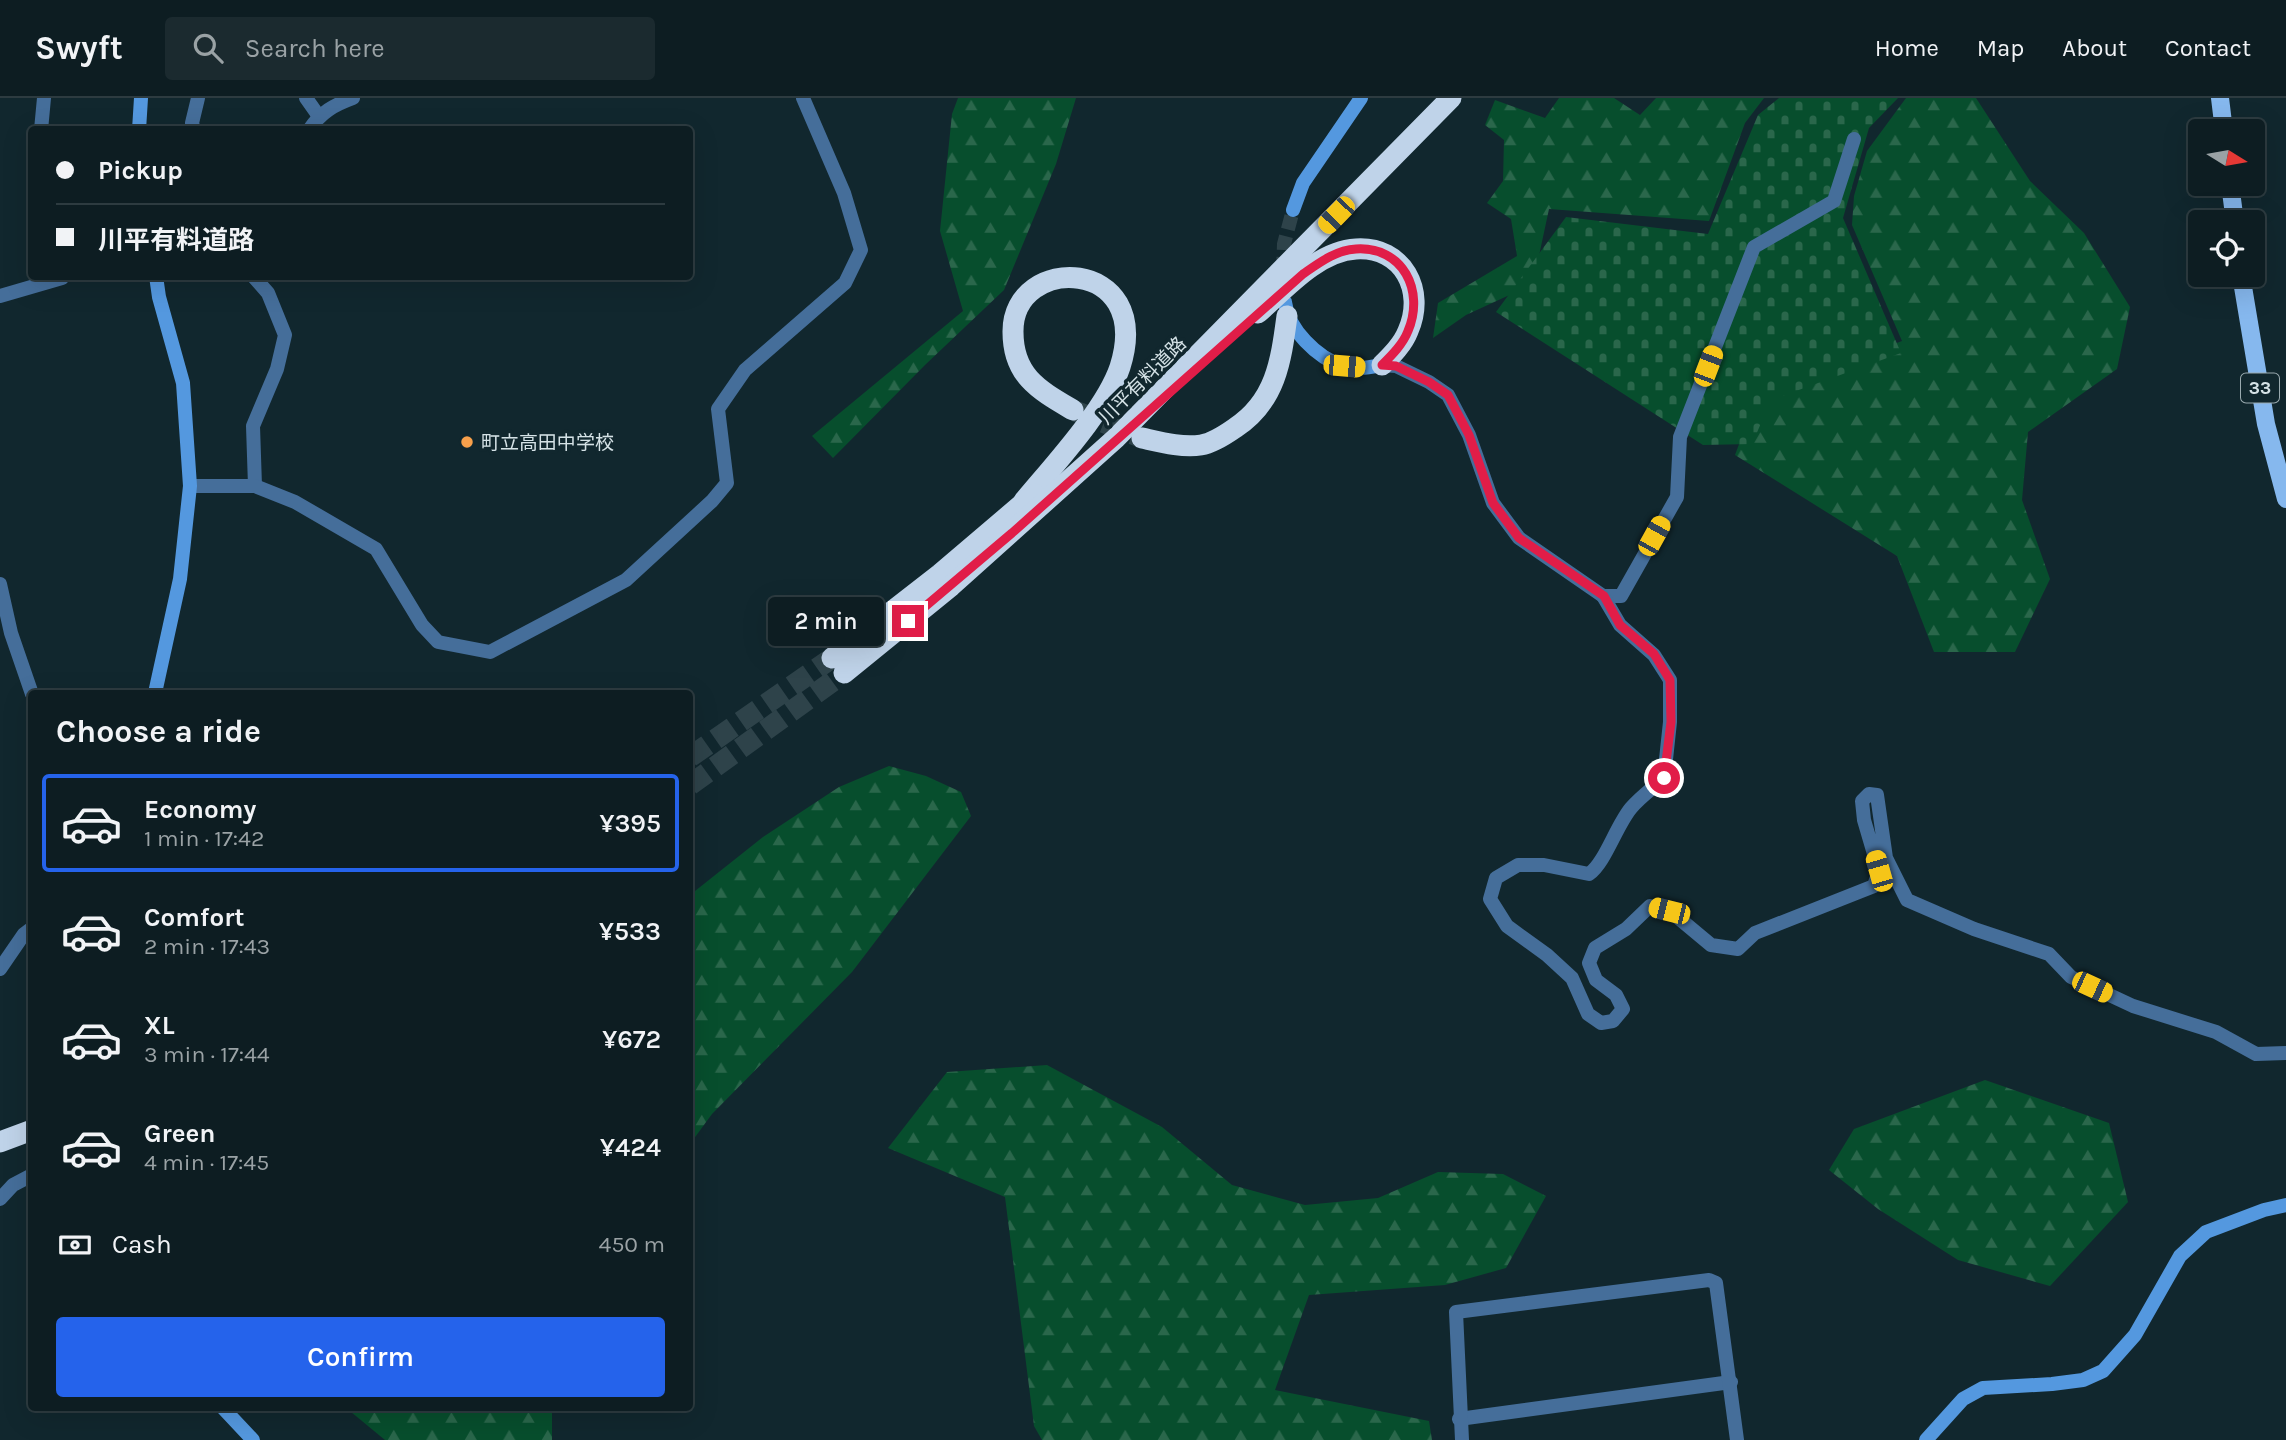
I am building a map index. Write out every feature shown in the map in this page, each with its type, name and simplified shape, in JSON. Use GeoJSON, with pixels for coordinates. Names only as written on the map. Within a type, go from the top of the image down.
{"type":"FeatureCollection","features":[{"type":"Feature","properties":{"kind":"highway","name":"川平有料道路"},"geometry":{"type":"LineString","coordinates":[[1435,98],[1172,365],[1019,508],[838,665],[951,586],[1116,438],[1451,98]]}},
{"type":"Feature","properties":{"kind":"highway"},"geometry":{"type":"LineString","coordinates":[[1116,438],[1303,274],[1331,256],[1355,248],[1377,250],[1394,259],[1407,274],[1415,293],[1414,312],[1408,332],[1382,365]]}},
{"type":"Feature","properties":{"kind":"highway"},"geometry":{"type":"LineString","coordinates":[[1019,508],[1086,425],[1119,369],[1126,343],[1124,315],[1114,295],[1097,282],[1075,276],[1052,280],[1032,289],[1021,303],[1013,321],[1017,362],[1028,380],[1073,410]]}},
{"type":"Feature","properties":{"kind":"highway"},"geometry":{"type":"LineString","coordinates":[[1142,438],[1170,444],[1200,445],[1222,437],[1245,422],[1272,388],[1281,359],[1286,309]]}},
{"type":"Feature","properties":{"kind":"highway"},"geometry":{"type":"LineString","coordinates":[[0,1129],[28,1118]]}},
{"type":"Feature","properties":{"kind":"highway"},"geometry":{"type":"LineString","coordinates":[[0,1142],[28,1132]]}},
{"type":"Feature","properties":{"kind":"main road"},"geometry":{"type":"LineString","coordinates":[[2220,98],[2223,119]]}},
{"type":"Feature","properties":{"kind":"main road","name":"33"},"geometry":{"type":"LineString","coordinates":[[2244,287],[2266,424],[2286,499]]}},
{"type":"Feature","properties":{"kind":"street"},"geometry":{"type":"LineString","coordinates":[[41,126],[44,98]]}},
{"type":"Feature","properties":{"kind":"street"},"geometry":{"type":"LineString","coordinates":[[139,126],[141,98]]}},
{"type":"Feature","properties":{"kind":"street"},"geometry":{"type":"LineString","coordinates":[[193,126],[198,98]]}},
{"type":"Feature","properties":{"kind":"street"},"geometry":{"type":"LineString","coordinates":[[306,98],[318,115]]}},
{"type":"Feature","properties":{"kind":"street"},"geometry":{"type":"LineString","coordinates":[[311,126],[318,115],[354,98]]}},
{"type":"Feature","properties":{"kind":"street"},"geometry":{"type":"LineString","coordinates":[[190,486],[255,486],[295,502],[376,549],[422,625],[439,642],[490,652],[626,580],[712,501],[727,483],[718,409],[746,370],[845,283],[861,250],[844,193],[803,98]]}},
{"type":"Feature","properties":{"kind":"street"},"geometry":{"type":"LineString","coordinates":[[1293,210],[1303,183],[1361,98]]}},
{"type":"Feature","properties":{"kind":"street"},"geometry":{"type":"LineString","coordinates":[[1604,596],[1621,596],[1677,497],[1680,437],[1754,247],[1834,201],[1854,139]]}},
{"type":"Feature","properties":{"kind":"street"},"geometry":{"type":"LineString","coordinates":[[0,296],[55,280]]}},
{"type":"Feature","properties":{"kind":"street"},"geometry":{"type":"LineString","coordinates":[[156,690],[180,579],[190,486],[183,383],[157,280]]}},
{"type":"Feature","properties":{"kind":"street"},"geometry":{"type":"LineString","coordinates":[[255,486],[253,426],[277,369],[285,335],[268,293],[257,280]]}},
{"type":"Feature","properties":{"kind":"street"},"geometry":{"type":"LineString","coordinates":[[1286,309],[1311,347],[1328,359],[1344,366],[1396,366],[1448,395],[1469,435],[1493,503],[1519,538],[1604,596],[1620,625],[1654,654],[1670,680],[1671,722],[1664,778],[1631,808],[1612,836],[1597,869],[1589,874],[1544,865],[1518,864],[1496,878],[1490,899],[1507,926],[1547,954],[1572,978],[1588,1014],[1601,1023],[1613,1021],[1623,1009],[1616,995],[1596,980],[1589,963],[1595,948],[1626,929],[1650,906],[1669,911],[1711,944],[1738,949],[1755,933],[1874,886],[1879,871],[1864,820],[1862,801],[1869,794],[1877,795],[1886,858],[1907,900],[1974,929],[2049,954],[2071,977],[2133,1006],[2217,1032],[2256,1054],[2286,1053]]}},
{"type":"Feature","properties":{"kind":"street"},"geometry":{"type":"LineString","coordinates":[[0,584],[31,690]]}},
{"type":"Feature","properties":{"kind":"street"},"geometry":{"type":"LineString","coordinates":[[0,969],[28,931]]}},
{"type":"Feature","properties":{"kind":"street"},"geometry":{"type":"LineString","coordinates":[[0,1199],[13,1185],[28,1177]]}},
{"type":"Feature","properties":{"kind":"street"},"geometry":{"type":"LineString","coordinates":[[1926,1440],[1963,1399],[1983,1388],[2083,1380],[2103,1371],[2135,1335],[2180,1256],[2206,1231],[2286,1205]]}},
{"type":"Feature","properties":{"kind":"street"},"geometry":{"type":"LineString","coordinates":[[1462,1440],[1456,1312],[1709,1280],[1716,1283],[1737,1440]]}},
{"type":"Feature","properties":{"kind":"street"},"geometry":{"type":"LineString","coordinates":[[1459,1419],[1731,1382]]}},
{"type":"Feature","properties":{"kind":"street"},"geometry":{"type":"LineString","coordinates":[[226,1411],[253,1440]]}},
{"type":"Feature","properties":{"kind":"green space"},"geometry":{"type":"Polygon","coordinates":[[[958,98],[1076,98],[1056,164],[1004,290],[833,458],[812,436],[963,311],[940,231],[952,114],[958,98]]]}},
{"type":"Feature","properties":{"kind":"green space"},"geometry":{"type":"Polygon","coordinates":[[[1559,98],[1614,98],[1640,115],[1656,98],[1764,98],[1745,123],[1709,221],[1549,209],[1537,265],[1516,292],[1466,315],[1433,338],[1438,303],[1517,256],[1511,219],[1487,203],[1503,181],[1504,140],[1485,125],[1495,100],[1545,118],[1559,98]]]}},
{"type":"Feature","properties":{"kind":"green space"},"geometry":{"type":"Polygon","coordinates":[[[1779,98],[1898,98],[1869,128],[1843,218],[1901,353],[1771,400],[1752,444],[1703,445],[1496,312],[1566,217],[1708,234],[1758,115],[1779,98]]]}},
{"type":"Feature","properties":{"kind":"green space"},"geometry":{"type":"Polygon","coordinates":[[[1906,98],[1976,98],[2030,181],[2084,233],[2130,307],[2117,369],[2028,432],[2022,500],[2050,579],[2015,652],[1934,652],[1897,556],[1735,455],[1757,396],[1902,341],[1852,225],[1854,196],[1867,151],[1906,98]]]}},
{"type":"Feature","properties":{"kind":"green space"},"geometry":{"type":"Polygon","coordinates":[[[889,766],[926,776],[961,792],[971,816],[852,972],[712,1114],[693,1140],[693,893],[763,837],[839,787],[889,766]]]}},
{"type":"Feature","properties":{"kind":"green space"},"geometry":{"type":"Polygon","coordinates":[[[1047,1065],[1162,1127],[1232,1185],[1305,1205],[1378,1198],[1438,1172],[1503,1174],[1546,1196],[1506,1268],[1445,1285],[1309,1295],[1275,1390],[1429,1421],[1432,1440],[1042,1440],[1034,1426],[1005,1197],[888,1148],[947,1072],[1047,1065]]]}},
{"type":"Feature","properties":{"kind":"green space"},"geometry":{"type":"Polygon","coordinates":[[[1985,1080],[2109,1123],[2128,1202],[2050,1286],[1958,1260],[1878,1209],[1829,1170],[1854,1129],[1985,1080]]]}},
{"type":"Feature","properties":{"kind":"green space"},"geometry":{"type":"Polygon","coordinates":[[[350,1411],[552,1411],[552,1440],[385,1440],[350,1411]]]}},
{"type":"Feature","properties":{"kind":"tunnel"},"geometry":{"type":"LineString","coordinates":[[1283,271],[1284,244],[1293,210]]}},
{"type":"Feature","properties":{"kind":"tunnel"},"geometry":{"type":"LineString","coordinates":[[1075,411],[1140,437]]}},
{"type":"Feature","properties":{"kind":"tunnel"},"geometry":{"type":"LineString","coordinates":[[693,755],[832,658]]}},
{"type":"Feature","properties":{"kind":"tunnel"},"geometry":{"type":"LineString","coordinates":[[693,783],[844,673]]}},
{"type":"Feature","properties":{"kind":"place","name":"町立高田中学校"},"geometry":{"type":"Point","coordinates":[467,442]}},
{"type":"Feature","properties":{"kind":"route"},"geometry":{"type":"LineString","coordinates":[[908,621],[1012,533],[1303,274],[1331,256],[1355,248],[1377,250],[1394,259],[1407,274],[1415,293],[1414,312],[1408,332],[1382,365],[1396,366],[1448,395],[1469,435],[1493,503],[1519,538],[1604,596],[1620,625],[1654,654],[1670,680],[1671,722],[1664,778]]}}]}
